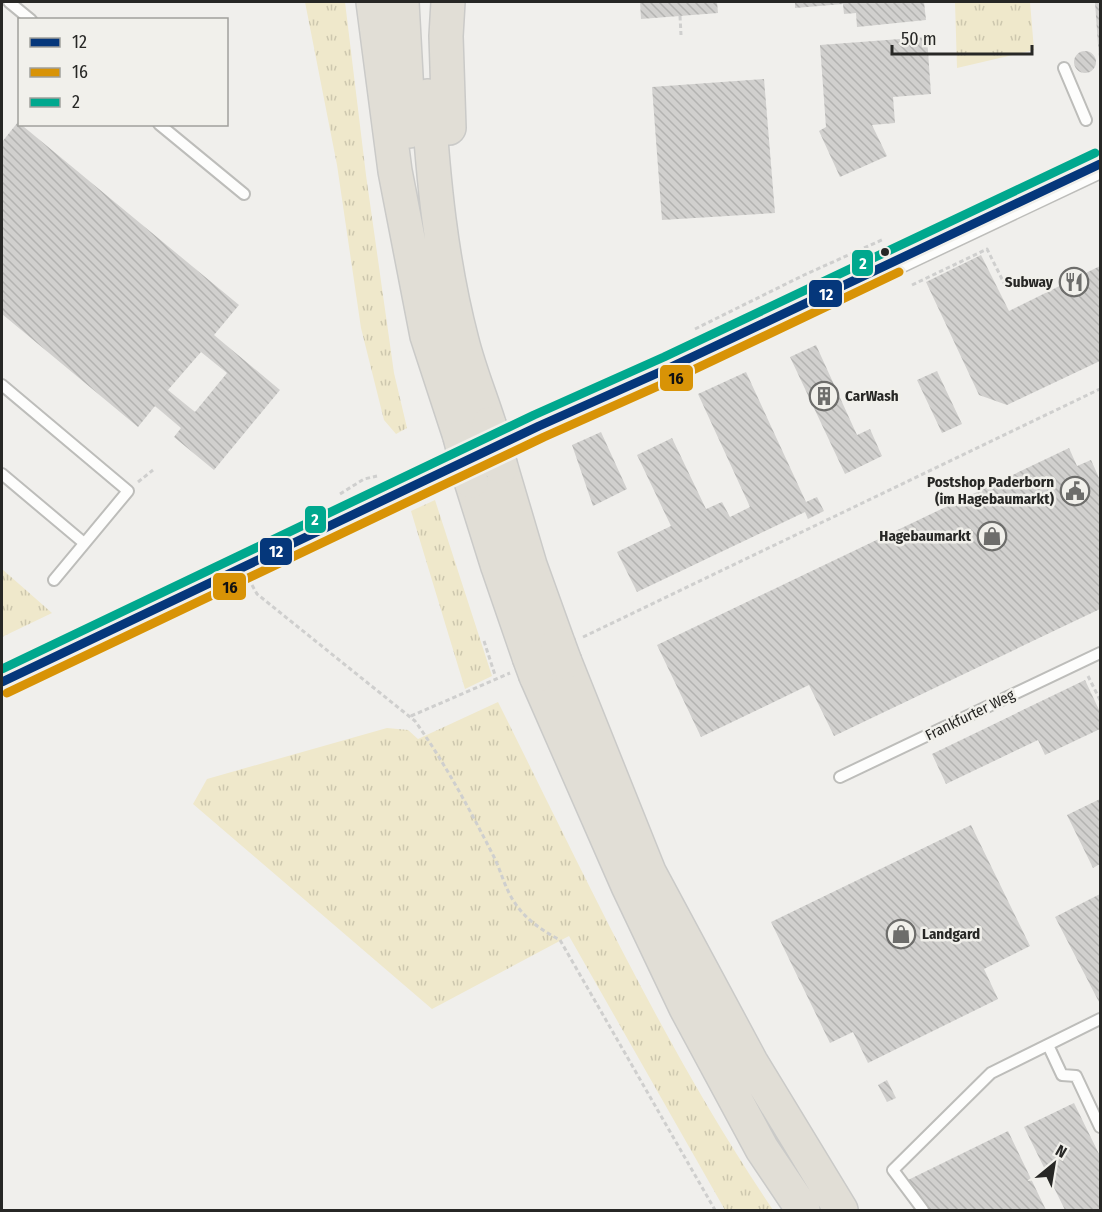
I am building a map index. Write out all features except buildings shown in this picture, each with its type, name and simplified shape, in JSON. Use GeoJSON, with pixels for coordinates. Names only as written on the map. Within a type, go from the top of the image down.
{"type":"FeatureCollection","features":[{"type":"Feature","properties":{"kind":"highway"},"geometry":{"type":"LineString","coordinates":[[373,2],[395,171],[427,336],[474,430],[501,467],[530,565],[547,659],[628,886],[686,1008],[762,1149],[803,1210]]}},
{"type":"Feature","properties":{"kind":"highway"},"geometry":{"type":"LineString","coordinates":[[402,2],[411,158],[424,252],[474,430]]}},
{"type":"Feature","properties":{"kind":"highway"},"geometry":{"type":"LineString","coordinates":[[423,2],[430,138],[440,225],[462,342],[474,430]]}},
{"type":"Feature","properties":{"kind":"highway"},"geometry":{"type":"LineString","coordinates":[[448,2],[447,108],[474,430],[471,481],[498,567],[547,659],[649,872],[751,1062],[841,1210]]}},
{"type":"Feature","properties":{"kind":"street"},"geometry":{"type":"LineString","coordinates":[[2,682],[539,426],[669,368],[1101,164]]}},
{"type":"Feature","properties":{"kind":"lane"},"geometry":{"type":"LineString","coordinates":[[9,2],[29,18]]}},
{"type":"Feature","properties":{"kind":"lane"},"geometry":{"type":"LineString","coordinates":[[1064,68],[1086,120]]}},
{"type":"Feature","properties":{"kind":"lane"},"geometry":{"type":"LineString","coordinates":[[161,126],[244,194]]}},
{"type":"Feature","properties":{"kind":"lane"},"geometry":{"type":"LineString","coordinates":[[2,385],[128,490],[54,580]]}},
{"type":"Feature","properties":{"kind":"lane"},"geometry":{"type":"LineString","coordinates":[[2,474],[84,543]]}},
{"type":"Feature","properties":{"kind":"lane","name":"Frankfurter Weg"},"geometry":{"type":"LineString","coordinates":[[840,777],[1101,653]]}},
{"type":"Feature","properties":{"kind":"lane"},"geometry":{"type":"LineString","coordinates":[[923,1210],[893,1170],[992,1073],[1101,1019]]}},
{"type":"Feature","properties":{"kind":"lane"},"geometry":{"type":"LineString","coordinates":[[1048,1045],[1062,1075],[1076,1076],[1101,1127]]}},
{"type":"Feature","properties":{"kind":"path"},"geometry":{"type":"LineString","coordinates":[[680,16],[681,35]]}},
{"type":"Feature","properties":{"kind":"path"},"geometry":{"type":"LineString","coordinates":[[912,285],[987,249],[1004,283]]}},
{"type":"Feature","properties":{"kind":"path"},"geometry":{"type":"LineString","coordinates":[[593,632],[1101,388]]}},
{"type":"Feature","properties":{"kind":"path"},"geometry":{"type":"LineString","coordinates":[[128,490],[153,470]]}},
{"type":"Feature","properties":{"kind":"path"},"geometry":{"type":"LineString","coordinates":[[242,568],[257,594],[411,717],[434,747],[494,858],[514,902],[540,930],[561,940],[715,1210]]}},
{"type":"Feature","properties":{"kind":"path"},"geometry":{"type":"LineString","coordinates":[[411,717],[496,677],[484,641]]}},
{"type":"Feature","properties":{"kind":"path"},"geometry":{"type":"LineString","coordinates":[[1084,678],[1089,676],[1101,700]]}},
{"type":"Feature","properties":{"kind":"green space"},"geometry":{"type":"Polygon","coordinates":[[[305,2],[345,2],[366,175],[394,373],[407,428],[396,434],[384,420],[361,328],[337,165],[305,2]]]}},
{"type":"Feature","properties":{"kind":"green space"},"geometry":{"type":"Polygon","coordinates":[[[955,2],[1030,2],[1034,50],[957,68],[955,2]]]}},
{"type":"Feature","properties":{"kind":"green space"},"geometry":{"type":"Polygon","coordinates":[[[435,500],[492,676],[465,689],[411,511],[435,500]]]}},
{"type":"Feature","properties":{"kind":"green space"},"geometry":{"type":"Polygon","coordinates":[[[2,569],[52,613],[2,637],[2,569]]]}},
{"type":"Feature","properties":{"kind":"green space"},"geometry":{"type":"Polygon","coordinates":[[[498,702],[594,896],[661,1024],[734,1149],[773,1210],[725,1210],[569,936],[432,1009],[193,804],[207,779],[387,728],[408,730],[418,739],[498,702]]]}},
{"type":"Feature","properties":{"kind":"transit line","name":"2"},"geometry":{"type":"LineString","coordinates":[[2,669],[534,415],[664,357],[1095,153]]}},
{"type":"Feature","properties":{"kind":"transit line","name":"12"},"geometry":{"type":"LineString","coordinates":[[2,682],[539,426],[669,368],[1100,164]]}},
{"type":"Feature","properties":{"kind":"transit line","name":"16"},"geometry":{"type":"LineString","coordinates":[[7,693],[544,437],[674,379],[899,272]]}},
{"type":"Feature","properties":{"kind":"place","name":"Subway"},"geometry":{"type":"Point","coordinates":[1074,282]}},
{"type":"Feature","properties":{"kind":"place","name":"CarWash"},"geometry":{"type":"Point","coordinates":[824,396]}},
{"type":"Feature","properties":{"kind":"place","name":"Postshop Paderborn (im Hagebaumarkt)"},"geometry":{"type":"Point","coordinates":[1075,491]}},
{"type":"Feature","properties":{"kind":"place","name":"Hagebaumarkt"},"geometry":{"type":"Point","coordinates":[992,536]}},
{"type":"Feature","properties":{"kind":"place","name":"Landgard"},"geometry":{"type":"Point","coordinates":[901,934]}}]}
